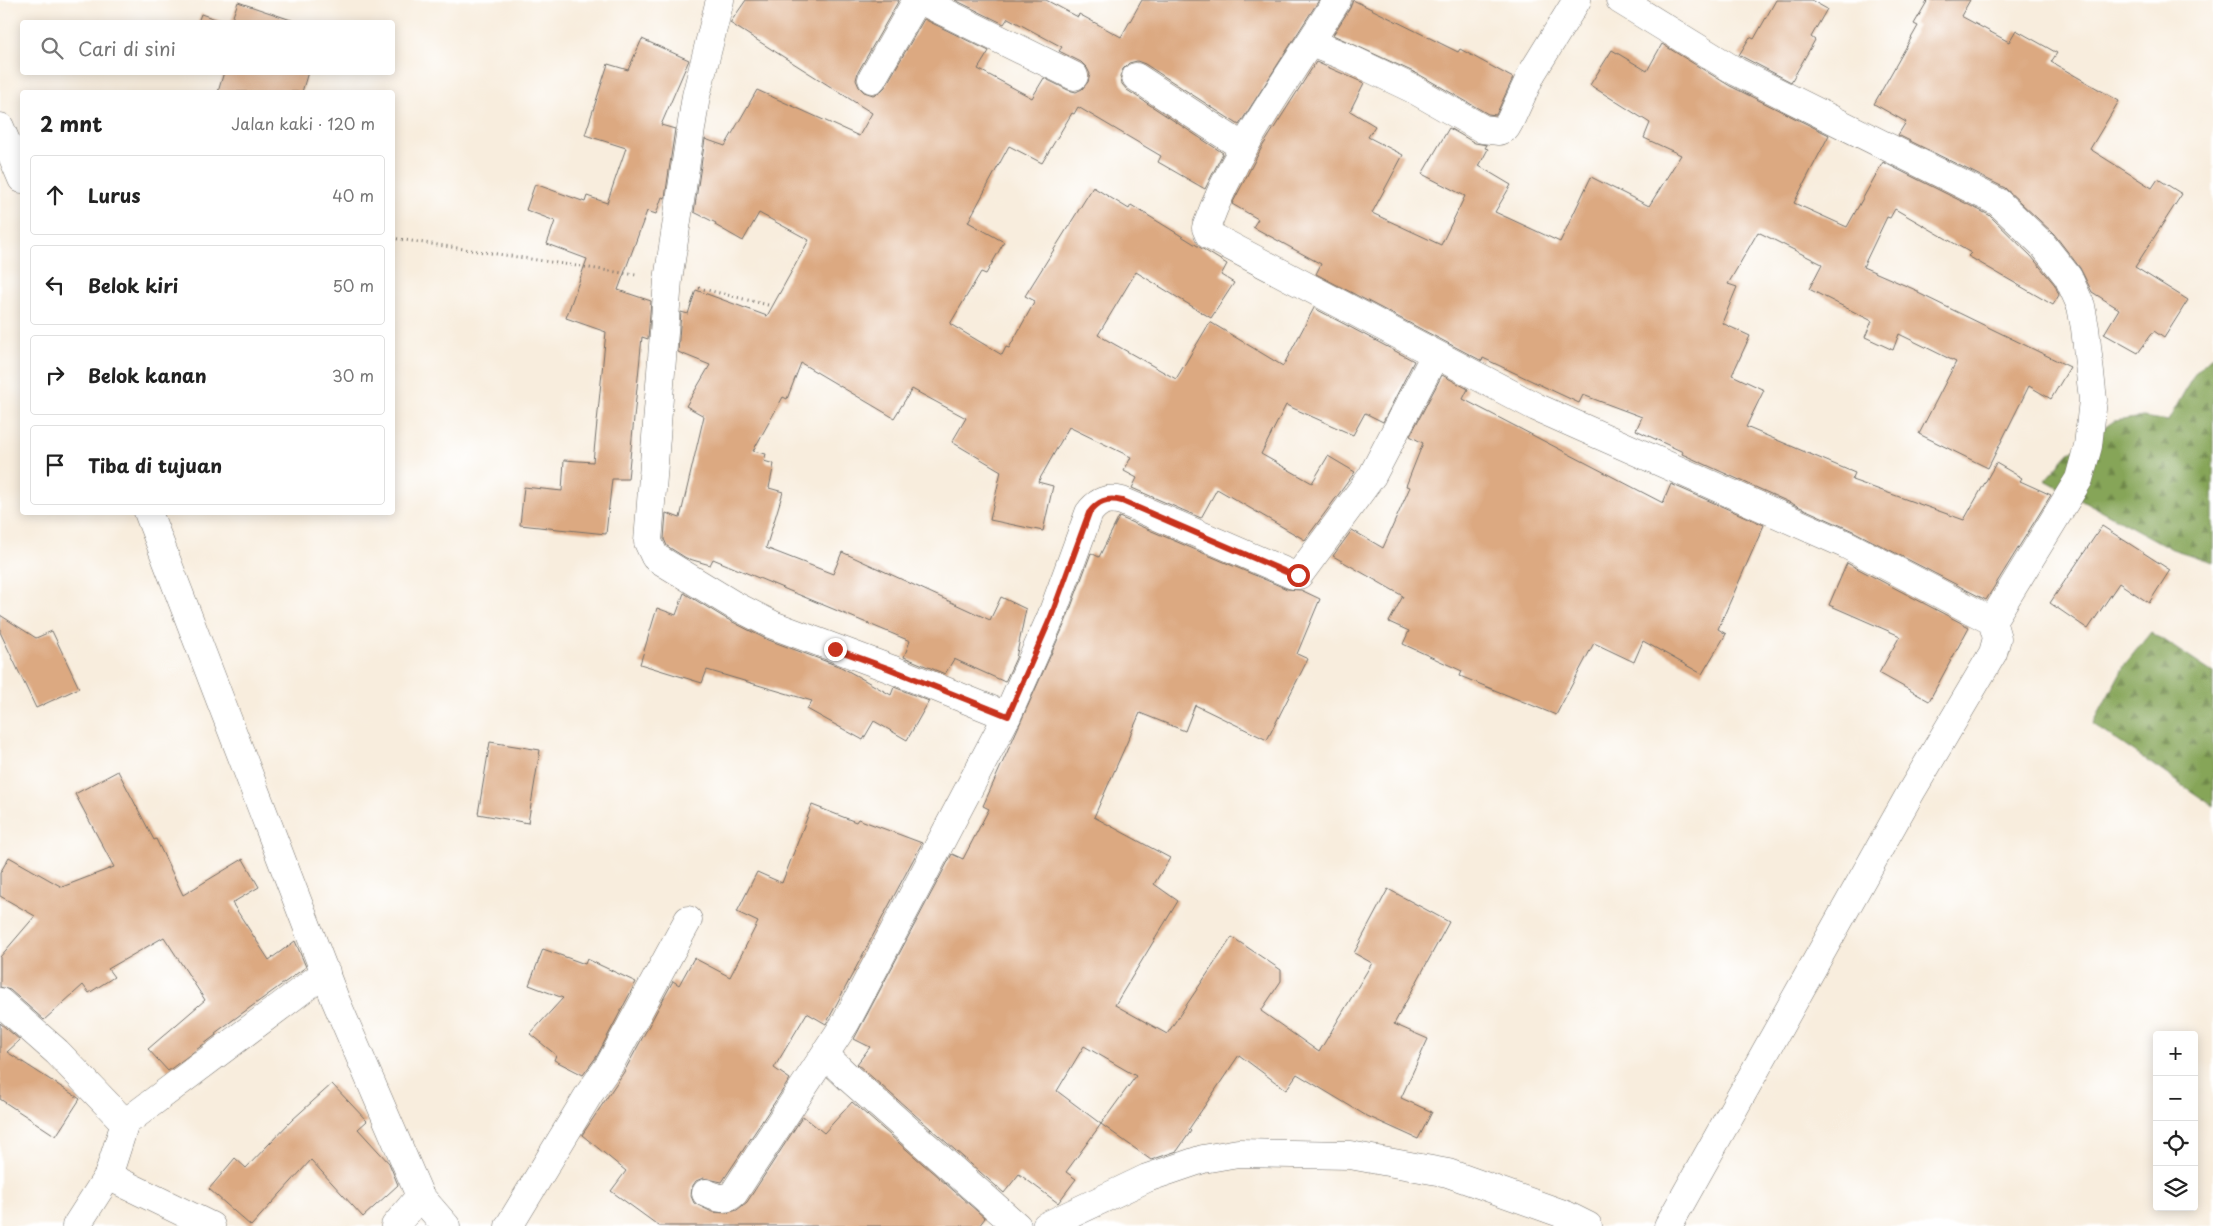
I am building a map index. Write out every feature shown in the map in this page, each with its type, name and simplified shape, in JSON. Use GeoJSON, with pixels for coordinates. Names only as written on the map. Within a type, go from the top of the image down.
{"type":"FeatureCollection","features":[{"type":"Feature","properties":{"kind":"street"},"geometry":{"type":"LineString","coordinates":[[720,0],[696,96],[668,280],[648,542],[656,557],[732,604],[773,625],[1008,716]]}},
{"type":"Feature","properties":{"kind":"street"},"geometry":{"type":"LineString","coordinates":[[872,79],[919,0],[1074,76]]}},
{"type":"Feature","properties":{"kind":"street"},"geometry":{"type":"LineString","coordinates":[[1337,0],[1243,146],[1215,202],[1206,228],[1209,236],[1536,407],[1848,545],[1992,621],[1997,638],[1992,653],[1911,792],[1668,1226]]}},
{"type":"Feature","properties":{"kind":"street"},"geometry":{"type":"LineString","coordinates":[[1310,43],[1344,56],[1413,89],[1484,129],[1499,131],[1506,128],[1532,73],[1577,0]]}},
{"type":"Feature","properties":{"kind":"street"},"geometry":{"type":"LineString","coordinates":[[1620,0],[1738,72],[1998,202],[2042,244],[2068,277],[2081,306],[2085,328],[2093,400],[2088,446],[2079,479],[1992,621]]}},
{"type":"Feature","properties":{"kind":"street"},"geometry":{"type":"LineString","coordinates":[[1136,77],[1243,146]]}},
{"type":"Feature","properties":{"kind":"street"},"geometry":{"type":"LineString","coordinates":[[0,127],[20,174]]}},
{"type":"Feature","properties":{"kind":"street"},"geometry":{"type":"LineString","coordinates":[[706,1193],[721,1199],[730,1197],[734,1193],[790,1104],[826,1056],[870,978],[1008,716],[1051,617],[1089,513],[1098,503],[1113,499],[1122,501],[1293,575],[1298,575],[1372,476],[1435,355]]}},
{"type":"Feature","properties":{"kind":"street"},"geometry":{"type":"LineString","coordinates":[[149,515],[335,999],[420,1196],[446,1226]]}},
{"type":"Feature","properties":{"kind":"street"},"geometry":{"type":"LineString","coordinates":[[509,1226],[589,1094],[610,1064],[688,920]]}},
{"type":"Feature","properties":{"kind":"street"},"geometry":{"type":"LineString","coordinates":[[76,1226],[108,1176],[125,1122],[326,972]]}},
{"type":"Feature","properties":{"kind":"street"},"geometry":{"type":"LineString","coordinates":[[0,1002],[57,1052],[125,1122]]}},
{"type":"Feature","properties":{"kind":"street"},"geometry":{"type":"LineString","coordinates":[[826,1056],[1017,1226]]}},
{"type":"Feature","properties":{"kind":"street"},"geometry":{"type":"LineString","coordinates":[[1046,1226],[1147,1178],[1203,1159],[1238,1153],[1350,1155],[1448,1173],[1566,1215],[1588,1226]]}},
{"type":"Feature","properties":{"kind":"street"},"geometry":{"type":"LineString","coordinates":[[108,1176],[211,1226]]}},
{"type":"Feature","properties":{"kind":"street"},"geometry":{"type":"LineString","coordinates":[[395,1226],[420,1196]]}},
{"type":"Feature","properties":{"kind":"path"},"geometry":{"type":"LineString","coordinates":[[395,238],[668,280],[768,305]]}},
{"type":"Feature","properties":{"kind":"green space"},"geometry":{"type":"Polygon","coordinates":[[[2213,356],[2213,562],[2172,549],[2045,480],[2070,452],[2114,421],[2143,417],[2168,421],[2196,371],[2213,356]]]}},
{"type":"Feature","properties":{"kind":"green space"},"geometry":{"type":"Polygon","coordinates":[[[2151,632],[2213,673],[2213,806],[2093,724],[2125,664],[2151,632]]]}},
{"type":"Feature","properties":{"kind":"building"},"geometry":{"type":"Polygon","coordinates":[[[746,0],[899,0],[858,72],[856,80],[864,92],[873,95],[885,87],[924,19],[989,51],[978,69],[1032,98],[1044,78],[1076,92],[1082,89],[1088,82],[1090,74],[1081,62],[1059,51],[1062,47],[1008,18],[1004,24],[955,0],[1046,0],[1078,17],[1079,14],[1121,37],[1142,0],[1319,0],[1239,125],[1145,64],[1137,61],[1129,63],[1123,69],[1120,76],[1122,84],[1127,90],[1223,153],[1205,189],[1158,162],[1161,156],[1078,107],[1074,114],[1072,113],[1042,163],[1009,146],[968,222],[1004,242],[986,274],[981,272],[950,324],[1002,355],[1006,347],[1009,348],[1035,301],[1025,296],[1093,187],[1129,209],[1131,205],[1227,264],[1221,275],[1234,283],[1211,318],[1136,272],[1098,335],[1176,379],[1210,322],[1283,366],[1314,308],[1414,361],[1383,422],[1365,413],[1353,435],[1286,405],[1261,454],[1312,483],[1328,456],[1355,472],[1305,540],[1217,489],[1201,518],[1132,488],[1137,478],[1124,471],[1131,457],[1069,427],[1038,482],[1053,486],[1043,531],[990,520],[1001,471],[952,442],[966,418],[912,389],[894,418],[801,363],[787,399],[783,397],[753,451],[766,454],[764,461],[774,464],[769,488],[783,492],[766,548],[833,574],[842,552],[990,620],[1001,597],[1026,609],[1016,658],[1005,682],[954,659],[945,674],[904,657],[910,641],[713,559],[710,565],[686,558],[667,546],[664,539],[666,513],[680,518],[704,416],[686,406],[710,365],[678,352],[681,312],[688,314],[696,290],[767,316],[809,240],[759,213],[743,241],[715,225],[716,223],[694,212],[705,139],[725,146],[757,90],[859,136],[872,113],[730,23],[746,0]]]}},
{"type":"Feature","properties":{"kind":"building"},"geometry":{"type":"Polygon","coordinates":[[[1353,0],[1458,52],[1460,49],[1513,78],[1496,115],[1488,114],[1420,75],[1333,35],[1353,0]]]}},
{"type":"Feature","properties":{"kind":"building"},"geometry":{"type":"Polygon","coordinates":[[[1776,0],[1811,0],[1827,9],[1811,37],[1815,40],[1791,82],[1739,55],[1750,37],[1754,39],[1776,0]]]}},
{"type":"Feature","properties":{"kind":"building"},"geometry":{"type":"Polygon","coordinates":[[[1928,0],[1970,0],[1961,16],[2009,42],[2016,30],[2057,53],[2051,62],[2119,101],[2090,149],[2152,188],[2158,179],[2182,194],[2135,267],[2188,300],[2164,338],[2154,331],[2138,353],[2104,334],[2119,309],[2092,292],[2080,268],[2054,234],[2005,188],[1898,135],[1906,122],[1874,104],[1918,26],[1914,24],[1928,0]]]}},
{"type":"Feature","properties":{"kind":"building"},"geometry":{"type":"Polygon","coordinates":[[[238,2],[291,20],[232,20],[238,2]]]}},
{"type":"Feature","properties":{"kind":"building"},"geometry":{"type":"Polygon","coordinates":[[[201,14],[218,20],[199,20],[201,14]]]}},
{"type":"Feature","properties":{"kind":"building"},"geometry":{"type":"Polygon","coordinates":[[[642,39],[689,60],[661,125],[675,129],[665,198],[662,197],[656,214],[647,211],[618,290],[651,301],[648,339],[642,337],[628,479],[612,479],[606,534],[520,525],[524,487],[562,491],[564,460],[593,462],[606,332],[566,318],[587,259],[547,244],[555,221],[526,210],[535,184],[585,202],[587,196],[607,203],[626,148],[585,135],[608,64],[628,70],[642,39]]]}},
{"type":"Feature","properties":{"kind":"building"},"geometry":{"type":"Polygon","coordinates":[[[1662,44],[1730,86],[1829,135],[1794,203],[1847,227],[1883,162],[1989,215],[2031,256],[2055,285],[2059,295],[2053,305],[1968,256],[1971,253],[1895,209],[1890,218],[1887,217],[1863,267],[1918,291],[1918,293],[2070,367],[2051,399],[2029,386],[1988,468],[1919,434],[1956,362],[1899,334],[1893,350],[1865,337],[1872,321],[1809,289],[1822,264],[1758,232],[1728,284],[1737,287],[1722,323],[1750,336],[1732,375],[1764,390],[1746,427],[1855,473],[1852,480],[1964,520],[1996,463],[2022,478],[2020,481],[2051,495],[1986,600],[1853,531],[1682,454],[1683,452],[1636,430],[1642,417],[1583,395],[1579,403],[1483,358],[1482,361],[1316,274],[1321,264],[1253,227],[1258,219],[1232,204],[1262,147],[1316,62],[1364,83],[1350,111],[1375,126],[1368,137],[1403,155],[1372,213],[1441,245],[1465,196],[1422,174],[1449,128],[1475,143],[1487,145],[1485,148],[1488,149],[1479,166],[1511,185],[1495,212],[1560,242],[1591,177],[1649,206],[1681,155],[1644,138],[1650,123],[1590,85],[1612,50],[1647,71],[1662,44]]]}},
{"type":"Feature","properties":{"kind":"building"},"geometry":{"type":"Polygon","coordinates":[[[223,75],[307,75],[303,90],[219,90],[223,75]]]}},
{"type":"Feature","properties":{"kind":"building"},"geometry":{"type":"Polygon","coordinates":[[[1442,375],[1468,389],[1463,399],[1663,503],[1671,484],[1764,525],[1718,629],[1726,634],[1702,674],[1643,641],[1634,662],[1594,643],[1556,715],[1460,676],[1462,671],[1403,644],[1409,631],[1389,622],[1403,596],[1333,556],[1352,530],[1383,548],[1410,487],[1406,486],[1423,443],[1410,436],[1442,375]]]}},
{"type":"Feature","properties":{"kind":"building"},"geometry":{"type":"Polygon","coordinates":[[[1119,517],[1287,589],[1301,590],[1320,599],[1297,654],[1308,659],[1267,740],[1195,705],[1185,731],[1140,713],[1094,817],[1170,858],[1154,884],[1178,901],[1115,1005],[1167,1034],[1232,937],[1281,970],[1281,981],[1261,1011],[1319,1052],[1372,963],[1354,953],[1388,889],[1449,922],[1394,1024],[1428,1039],[1401,1098],[1432,1112],[1418,1139],[1365,1115],[1297,1074],[1286,1090],[1239,1055],[1189,1129],[1191,1131],[1177,1151],[1151,1160],[1101,1124],[1066,1172],[1076,1179],[1058,1203],[1019,1174],[1004,1193],[857,1064],[870,1047],[854,1039],[952,854],[963,859],[989,809],[983,806],[1065,623],[1091,553],[1099,557],[1119,517]],[[1084,1046],[1057,1091],[1101,1124],[1136,1076],[1084,1046]]]}},
{"type":"Feature","properties":{"kind":"building"},"geometry":{"type":"Polygon","coordinates":[[[2102,526],[2170,570],[2149,603],[2119,583],[2088,629],[2050,603],[2102,526]]]}},
{"type":"Feature","properties":{"kind":"building"},"geometry":{"type":"Polygon","coordinates":[[[1847,563],[1969,627],[1929,701],[1879,673],[1900,636],[1829,605],[1847,563]]]}},
{"type":"Feature","properties":{"kind":"building"},"geometry":{"type":"Polygon","coordinates":[[[684,593],[725,618],[766,639],[841,667],[891,695],[894,687],[929,701],[907,740],[874,721],[863,740],[807,709],[812,701],[707,670],[702,683],[640,664],[657,608],[676,615],[684,593]]]}},
{"type":"Feature","properties":{"kind":"building"},"geometry":{"type":"Polygon","coordinates":[[[0,615],[36,638],[52,631],[79,688],[36,708],[0,632],[0,615]]]}},
{"type":"Feature","properties":{"kind":"building"},"geometry":{"type":"Polygon","coordinates":[[[490,742],[540,750],[528,823],[478,814],[490,742]]]}},
{"type":"Feature","properties":{"kind":"building"},"geometry":{"type":"Polygon","coordinates":[[[118,771],[154,840],[156,839],[183,895],[243,859],[259,887],[232,903],[269,960],[295,941],[306,967],[215,1033],[216,1035],[168,1071],[148,1049],[205,1000],[164,937],[108,969],[114,977],[89,993],[83,985],[44,1020],[10,990],[0,987],[0,957],[35,916],[0,896],[0,873],[9,857],[62,887],[114,867],[75,794],[118,771]]]}},
{"type":"Feature","properties":{"kind":"building"},"geometry":{"type":"Polygon","coordinates":[[[812,805],[856,822],[858,819],[922,843],[826,1024],[807,1013],[774,1068],[790,1079],[722,1182],[703,1178],[696,1181],[692,1187],[691,1196],[694,1203],[712,1212],[727,1213],[737,1210],[747,1202],[803,1116],[824,1133],[852,1102],[985,1218],[979,1226],[659,1226],[611,1191],[626,1171],[582,1135],[624,1072],[673,981],[679,985],[694,958],[730,977],[758,922],[737,912],[757,872],[782,883],[812,805]]]}},
{"type":"Feature","properties":{"kind":"building"},"geometry":{"type":"Polygon","coordinates":[[[543,949],[585,964],[587,959],[636,982],[597,1056],[583,1075],[554,1060],[556,1055],[530,1034],[563,998],[529,985],[543,949]]]}},
{"type":"Feature","properties":{"kind":"building"},"geometry":{"type":"Polygon","coordinates":[[[0,1023],[20,1040],[7,1052],[80,1099],[56,1136],[0,1099],[0,1023]]]}},
{"type":"Feature","properties":{"kind":"building"},"geometry":{"type":"Polygon","coordinates":[[[332,1084],[367,1121],[358,1129],[389,1163],[398,1185],[363,1217],[311,1160],[251,1226],[209,1189],[235,1158],[246,1168],[292,1120],[332,1084]]]}},
{"type":"Feature","properties":{"kind":"route"},"geometry":{"type":"LineString","coordinates":[[835,649],[1008,716],[1051,617],[1089,513],[1098,503],[1104,500],[1122,501],[1293,575],[1298,575]]}}]}
